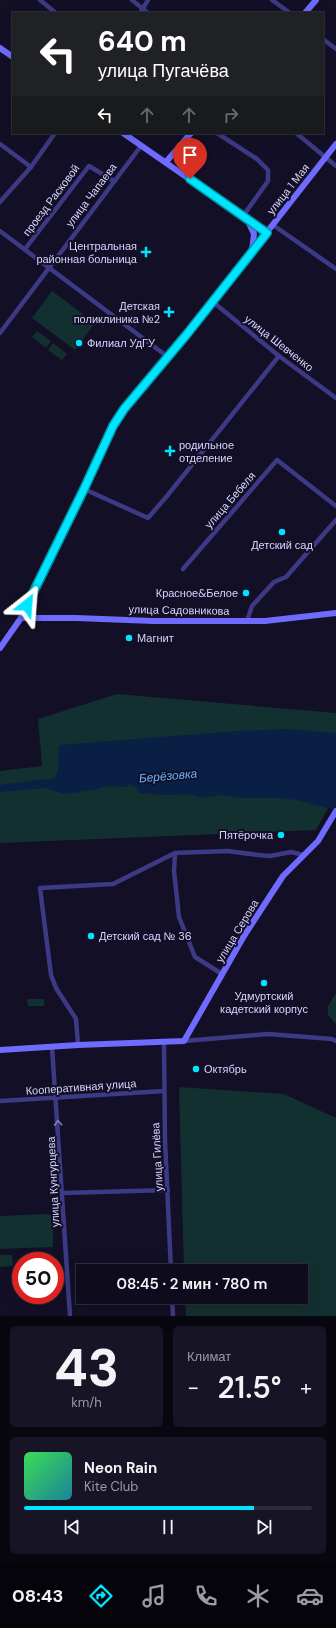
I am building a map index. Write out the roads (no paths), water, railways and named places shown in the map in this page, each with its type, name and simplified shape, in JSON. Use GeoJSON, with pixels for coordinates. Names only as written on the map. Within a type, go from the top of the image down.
{"type":"FeatureCollection","features":[{"type":"Feature","properties":{"kind":"main road"},"geometry":{"type":"LineString","coordinates":[[307,12],[316,0]]}},
{"type":"Feature","properties":{"kind":"main road"},"geometry":{"type":"LineString","coordinates":[[0,48],[12,56]]}},
{"type":"Feature","properties":{"kind":"main road"},"geometry":{"type":"LineString","coordinates":[[124,134],[267,233]]}},
{"type":"Feature","properties":{"kind":"main road"},"geometry":{"type":"LineString","coordinates":[[166,162],[190,134]]}},
{"type":"Feature","properties":{"kind":"main road","name":"улица 1 Мая"},"geometry":{"type":"LineString","coordinates":[[0,648],[21,618],[113,426],[124,409],[213,302],[336,144]]}},
{"type":"Feature","properties":{"kind":"main road"},"geometry":{"type":"LineString","coordinates":[[244,217],[251,225],[254,234],[252,252]]}},
{"type":"Feature","properties":{"kind":"main road","name":"улица Садовникова"},"geometry":{"type":"LineString","coordinates":[[21,618],[76,618],[153,621],[265,621],[336,613]]}},
{"type":"Feature","properties":{"kind":"main road","name":"улица Серова"},"geometry":{"type":"LineString","coordinates":[[184,1040],[244,936],[284,876],[318,842],[336,811]]}},
{"type":"Feature","properties":{"kind":"main road"},"geometry":{"type":"LineString","coordinates":[[0,1050],[184,1040]]}},
{"type":"Feature","properties":{"kind":"street"},"geometry":{"type":"LineString","coordinates":[[40,0],[55,12]]}},
{"type":"Feature","properties":{"kind":"street"},"geometry":{"type":"LineString","coordinates":[[132,0],[141,11],[148,0]]}},
{"type":"Feature","properties":{"kind":"street"},"geometry":{"type":"LineString","coordinates":[[272,0],[289,12]]}},
{"type":"Feature","properties":{"kind":"street"},"geometry":{"type":"LineString","coordinates":[[324,40],[336,50]]}},
{"type":"Feature","properties":{"kind":"street"},"geometry":{"type":"LineString","coordinates":[[0,202],[31,167],[54,134]]}},
{"type":"Feature","properties":{"kind":"street"},"geometry":{"type":"LineString","coordinates":[[219,134],[257,159],[268,170],[268,181],[244,217]]}},
{"type":"Feature","properties":{"kind":"street"},"geometry":{"type":"LineString","coordinates":[[297,134],[336,166]]}},
{"type":"Feature","properties":{"kind":"street"},"geometry":{"type":"LineString","coordinates":[[0,144],[31,167]]}},
{"type":"Feature","properties":{"kind":"street","name":"улица Чапаева"},"geometry":{"type":"LineString","coordinates":[[0,333],[141,146]]}},
{"type":"Feature","properties":{"kind":"street","name":"проезд Расковой"},"geometry":{"type":"LineString","coordinates":[[25,249],[88,166],[114,181]]}},
{"type":"Feature","properties":{"kind":"street"},"geometry":{"type":"LineString","coordinates":[[273,225],[336,268]]}},
{"type":"Feature","properties":{"kind":"street"},"geometry":{"type":"LineString","coordinates":[[0,231],[168,357]]}},
{"type":"Feature","properties":{"kind":"street","name":"улица Шевченко"},"geometry":{"type":"LineString","coordinates":[[213,302],[279,356],[336,398]]}},
{"type":"Feature","properties":{"kind":"street"},"geometry":{"type":"LineString","coordinates":[[84,489],[148,518],[279,356]]}},
{"type":"Feature","properties":{"kind":"street","name":"улица Бебеля"},"geometry":{"type":"LineString","coordinates":[[183,569],[277,460],[336,506]]}},
{"type":"Feature","properties":{"kind":"street"},"geometry":{"type":"LineString","coordinates":[[247,621],[252,606],[274,582],[286,577],[336,520]]}},
{"type":"Feature","properties":{"kind":"street"},"geometry":{"type":"LineString","coordinates":[[78,1045],[76,1019],[56,988],[51,975],[40,888],[113,884],[174,853],[227,851],[270,856],[290,852],[304,855]]}},
{"type":"Feature","properties":{"kind":"street"},"geometry":{"type":"LineString","coordinates":[[174,853],[174,871],[179,917],[195,957],[222,974]]}},
{"type":"Feature","properties":{"kind":"street"},"geometry":{"type":"LineString","coordinates":[[184,1040],[268,1034],[336,1040]]}},
{"type":"Feature","properties":{"kind":"street","name":"улица Гилёва"},"geometry":{"type":"LineString","coordinates":[[164,1042],[164,1091],[171,1264]]}},
{"type":"Feature","properties":{"kind":"street","name":"улица Кунгурцева"},"geometry":{"type":"LineString","coordinates":[[52,1047],[57,1097],[70,1316]]}},
{"type":"Feature","properties":{"kind":"street","name":"Кооперативная улица"},"geometry":{"type":"LineString","coordinates":[[0,1101],[164,1091]]}},
{"type":"Feature","properties":{"kind":"street"},"geometry":{"type":"LineString","coordinates":[[63,1194],[168,1190]]}},
{"type":"Feature","properties":{"kind":"street"},"geometry":{"type":"LineString","coordinates":[[172,1304],[173,1316]]}},
{"type":"Feature","properties":{"kind":"water","name":"Берёзовка"},"geometry":{"type":"Polygon","coordinates":[[[288,729],[336,733],[336,810],[282,798],[241,798],[221,795],[204,798],[186,794],[165,795],[139,793],[137,788],[131,785],[124,787],[109,786],[65,794],[45,788],[0,792],[0,785],[55,778],[58,771],[59,745],[238,731],[288,729]]]}},
{"type":"Feature","properties":{"kind":"place","name":"Центральная районная больница"},"geometry":{"type":"Point","coordinates":[146,252]}},
{"type":"Feature","properties":{"kind":"place","name":"Детская поликлиника №2"},"geometry":{"type":"Point","coordinates":[169,312]}},
{"type":"Feature","properties":{"kind":"place","name":"Филиал УдГУ"},"geometry":{"type":"Point","coordinates":[79,343]}},
{"type":"Feature","properties":{"kind":"place","name":"родильное отделение"},"geometry":{"type":"Point","coordinates":[170,451]}},
{"type":"Feature","properties":{"kind":"place","name":"Детский сад"},"geometry":{"type":"Point","coordinates":[282,532]}},
{"type":"Feature","properties":{"kind":"place","name":"Красное&Белое"},"geometry":{"type":"Point","coordinates":[246,593]}},
{"type":"Feature","properties":{"kind":"place","name":"Магнит"},"geometry":{"type":"Point","coordinates":[129,638]}},
{"type":"Feature","properties":{"kind":"place","name":"Пятёрочка"},"geometry":{"type":"Point","coordinates":[281,835]}},
{"type":"Feature","properties":{"kind":"place","name":"Детский сад № 36"},"geometry":{"type":"Point","coordinates":[91,936]}},
{"type":"Feature","properties":{"kind":"place","name":"Удмуртский кадетский корпус"},"geometry":{"type":"Point","coordinates":[264,983]}},
{"type":"Feature","properties":{"kind":"place","name":"Октябрь"},"geometry":{"type":"Point","coordinates":[196,1069]}}]}
